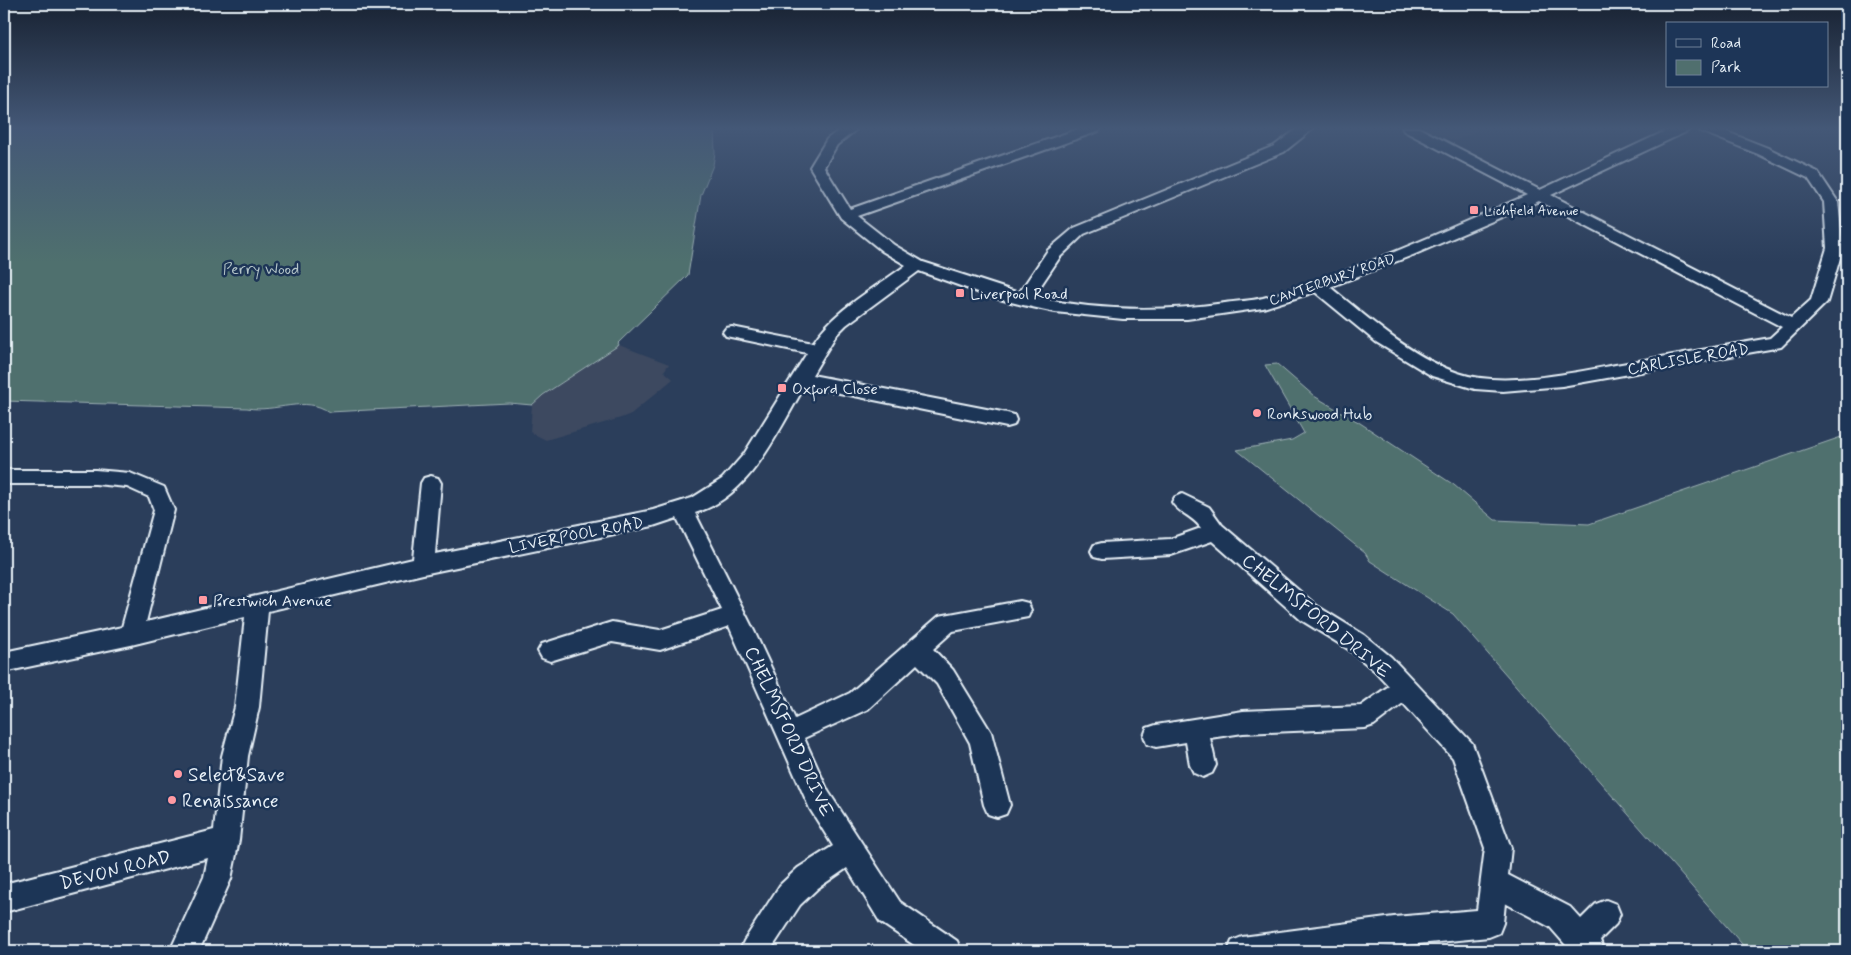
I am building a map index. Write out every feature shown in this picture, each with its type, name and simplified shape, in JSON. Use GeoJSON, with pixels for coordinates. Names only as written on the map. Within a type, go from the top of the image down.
{"type":"FeatureCollection","features":[{"type":"Feature","properties":{"kind":"street","name":"CANTERBURY ROAD"},"geometry":{"type":"LineString","coordinates":[[820,173],[846,215],[888,248],[917,265],[1022,300],[1055,307],[1123,314],[1188,314],[1263,303],[1318,286],[1407,252],[1588,173]]}},
{"type":"Feature","properties":{"kind":"street"},"geometry":{"type":"LineString","coordinates":[[846,215],[971,173]]}},
{"type":"Feature","properties":{"kind":"street"},"geometry":{"type":"LineString","coordinates":[[1022,300],[1051,256],[1064,241],[1079,231],[1222,173]]}},
{"type":"Feature","properties":{"kind":"street"},"geometry":{"type":"LineString","coordinates":[[1496,173],[1793,326]]}},
{"type":"Feature","properties":{"kind":"street","name":"CARLISLE ROAD"},"geometry":{"type":"LineString","coordinates":[[1318,286],[1382,338],[1438,372],[1457,380],[1475,383],[1503,385],[1562,380],[1776,342],[1819,302],[1835,248],[1831,202],[1813,175],[1808,173]]}},
{"type":"Feature","properties":{"kind":"street","name":"LIVERPOOL ROAD"},"geometry":{"type":"LineString","coordinates":[[4,662],[257,605],[422,565],[653,518],[699,504],[729,484],[751,459],[828,332],[840,321],[917,265]]}},
{"type":"Feature","properties":{"kind":"street"},"geometry":{"type":"LineString","coordinates":[[732,332],[818,350]]}},
{"type":"Feature","properties":{"kind":"street"},"geometry":{"type":"LineString","coordinates":[[801,379],[1007,420]]}},
{"type":"Feature","properties":{"kind":"street"},"geometry":{"type":"LineString","coordinates":[[4,477],[95,477],[130,480],[157,492],[164,510],[131,634]]}},
{"type":"Feature","properties":{"kind":"street"},"geometry":{"type":"LineString","coordinates":[[422,565],[431,483]]}},
{"type":"Feature","properties":{"kind":"street","name":"CHELMSFORD DRIVE"},"geometry":{"type":"LineString","coordinates":[[1182,502],[1202,513],[1215,531],[1309,613],[1356,642],[1383,664],[1463,751],[1498,848],[1489,923],[1394,931],[1302,947],[1242,951]]}},
{"type":"Feature","properties":{"kind":"street","name":"CHELMSFORD DRIVE"},"geometry":{"type":"LineString","coordinates":[[683,509],[735,615],[819,800],[890,912],[947,951]]}},
{"type":"Feature","properties":{"kind":"street"},"geometry":{"type":"LineString","coordinates":[[1102,551],[1171,547],[1215,531]]}},
{"type":"Feature","properties":{"kind":"street"},"geometry":{"type":"LineString","coordinates":[[184,951],[199,922],[217,879],[226,840],[235,756],[247,707],[257,605]]}},
{"type":"Feature","properties":{"kind":"street"},"geometry":{"type":"LineString","coordinates":[[789,733],[859,702],[947,623],[1020,610]]}},
{"type":"Feature","properties":{"kind":"street"},"geometry":{"type":"LineString","coordinates":[[550,651],[612,632],[660,640],[735,615]]}},
{"type":"Feature","properties":{"kind":"street"},"geometry":{"type":"LineString","coordinates":[[918,649],[945,677],[982,740],[997,805]]}},
{"type":"Feature","properties":{"kind":"street"},"geometry":{"type":"LineString","coordinates":[[1156,736],[1243,722],[1365,717],[1405,688]]}},
{"type":"Feature","properties":{"kind":"street"},"geometry":{"type":"LineString","coordinates":[[1196,730],[1203,765]]}},
{"type":"Feature","properties":{"kind":"street","name":"DEVON ROAD"},"geometry":{"type":"LineString","coordinates":[[4,898],[226,840]]}},
{"type":"Feature","properties":{"kind":"street"},"geometry":{"type":"LineString","coordinates":[[754,951],[790,895],[808,878],[851,850]]}},
{"type":"Feature","properties":{"kind":"street"},"geometry":{"type":"LineString","coordinates":[[1494,882],[1560,916],[1585,946],[1606,914]]}},
{"type":"Feature","properties":{"kind":"shaded area"},"geometry":{"type":"Polygon","coordinates":[[[619,345],[669,364],[664,371],[673,379],[631,414],[621,418],[546,440],[530,432],[532,405],[543,395],[619,345]]]}},
{"type":"Feature","properties":{"kind":"green space","name":"Perry Wood"},"geometry":{"type":"Polygon","coordinates":[[[4,173],[710,173],[701,195],[688,275],[618,343],[619,345],[543,395],[532,405],[509,403],[329,412],[320,407],[310,405],[258,409],[4,401],[4,173]]]}},
{"type":"Feature","properties":{"kind":"green space"},"geometry":{"type":"Polygon","coordinates":[[[1277,364],[1314,396],[1360,423],[1454,485],[1495,520],[1589,524],[1847,435],[1847,951],[1748,951],[1453,614],[1370,561],[1365,553],[1237,450],[1292,440],[1304,433],[1265,365],[1277,364]]]}},
{"type":"Feature","properties":{"kind":"place","name":"Lichfield Avenue"},"geometry":{"type":"Point","coordinates":[1474,210]}},
{"type":"Feature","properties":{"kind":"place","name":"Liverpool Road"},"geometry":{"type":"Point","coordinates":[960,293]}},
{"type":"Feature","properties":{"kind":"place","name":"Oxford Close"},"geometry":{"type":"Point","coordinates":[782,388]}},
{"type":"Feature","properties":{"kind":"place","name":"Ronkswood Hub"},"geometry":{"type":"Point","coordinates":[1257,413]}},
{"type":"Feature","properties":{"kind":"place","name":"Prestwich Avenue"},"geometry":{"type":"Point","coordinates":[203,600]}},
{"type":"Feature","properties":{"kind":"place","name":"Select&Save"},"geometry":{"type":"Point","coordinates":[178,774]}},
{"type":"Feature","properties":{"kind":"place","name":"Renaissance"},"geometry":{"type":"Point","coordinates":[172,800]}}]}
